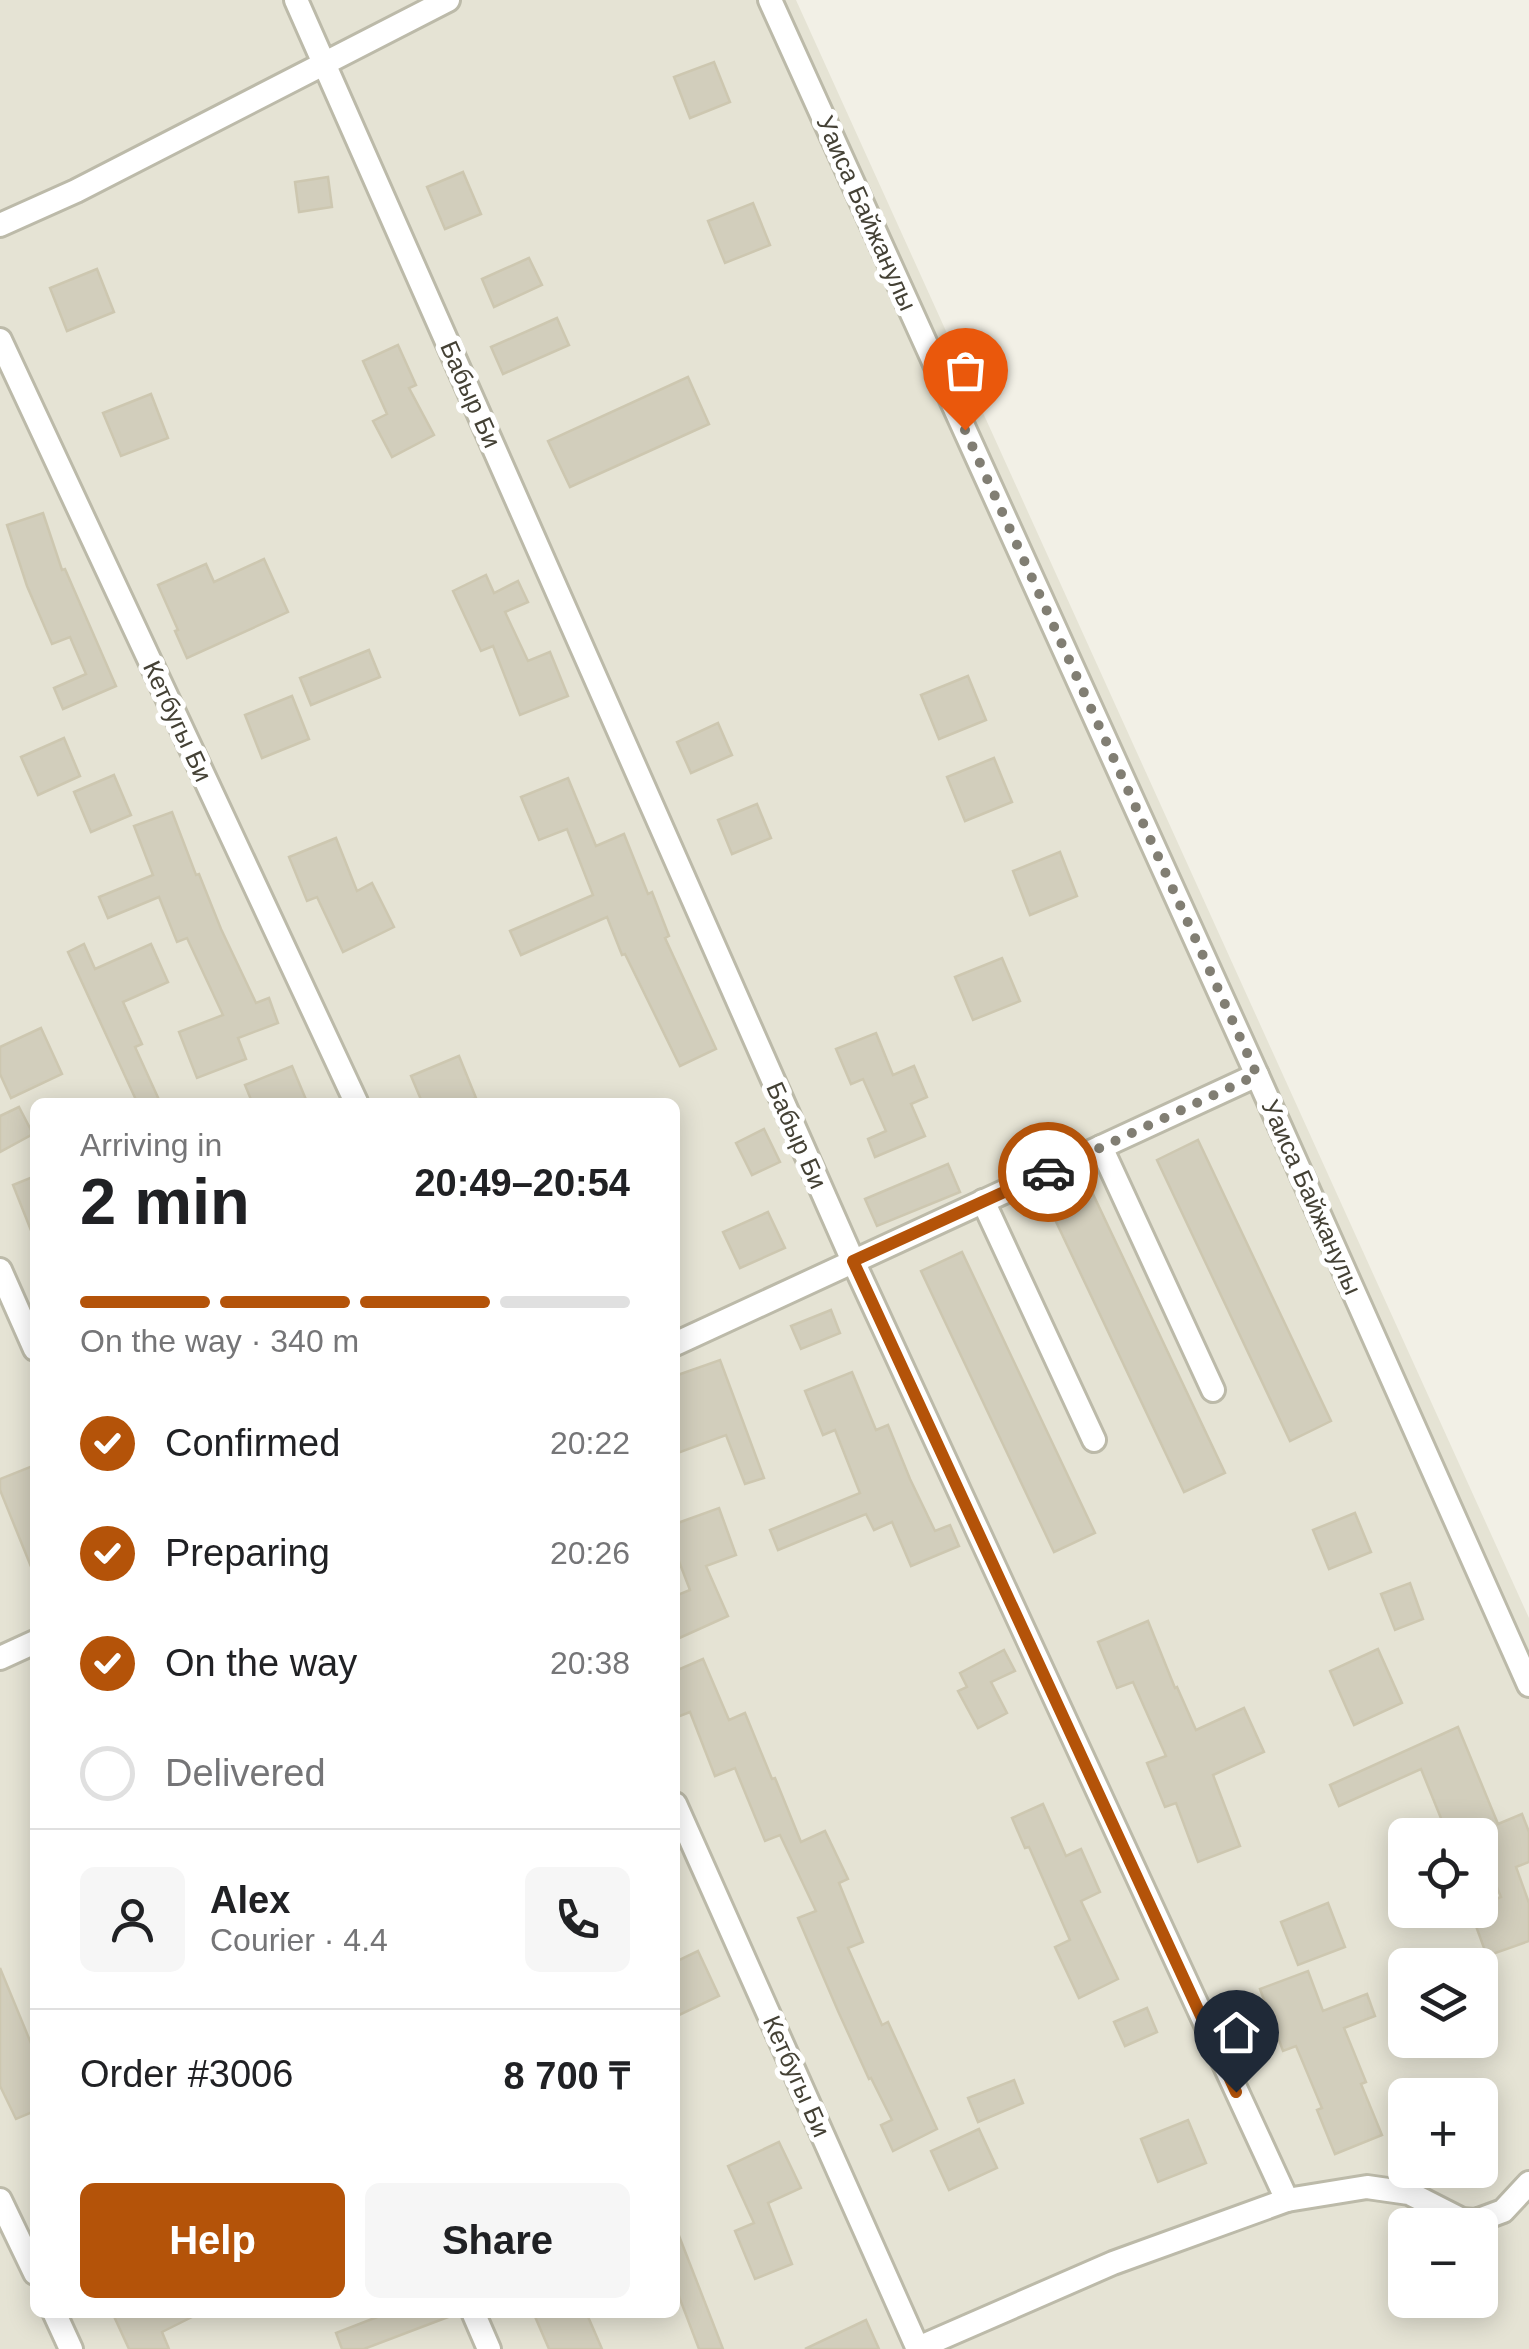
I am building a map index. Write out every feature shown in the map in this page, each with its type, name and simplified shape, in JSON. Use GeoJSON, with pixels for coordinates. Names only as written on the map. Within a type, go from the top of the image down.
{"type":"FeatureCollection","features":[{"type":"Feature","properties":{"kind":"street","name":"Бабыр Би"},"geometry":{"type":"LineString","coordinates":[[296,0],[853,1261],[1287,2200]]}},
{"type":"Feature","properties":{"kind":"street"},"geometry":{"type":"LineString","coordinates":[[0,225],[76,191],[448,0]]}},
{"type":"Feature","properties":{"kind":"street","name":"Уаиса Байжанулы"},"geometry":{"type":"LineString","coordinates":[[770,0],[1529,1686]]}},
{"type":"Feature","properties":{"kind":"street","name":"Кетбугы Би"},"geometry":{"type":"LineString","coordinates":[[0,340],[354,1098]]}},
{"type":"Feature","properties":{"kind":"street"},"geometry":{"type":"LineString","coordinates":[[680,1342],[1257,1075]]}},
{"type":"Feature","properties":{"kind":"street"},"geometry":{"type":"LineString","coordinates":[[1101,1148],[1212,1390]]}},
{"type":"Feature","properties":{"kind":"street"},"geometry":{"type":"LineString","coordinates":[[983,1201],[1094,1440]]}},
{"type":"Feature","properties":{"kind":"street"},"geometry":{"type":"LineString","coordinates":[[0,1270],[30,1338]]}},
{"type":"Feature","properties":{"kind":"street"},"geometry":{"type":"LineString","coordinates":[[0,1658],[30,1644]]}},
{"type":"Feature","properties":{"kind":"street","name":"Кетбугы Би"},"geometry":{"type":"LineString","coordinates":[[680,1815],[918,2348]]}},
{"type":"Feature","properties":{"kind":"street"},"geometry":{"type":"LineString","coordinates":[[918,2348],[1114,2263],[1287,2200],[1367,2188],[1409,2192],[1462,2220],[1476,2221],[1503,2210],[1529,2183]]}},
{"type":"Feature","properties":{"kind":"street"},"geometry":{"type":"LineString","coordinates":[[0,2200],[30,2263]]}},
{"type":"Feature","properties":{"kind":"street"},"geometry":{"type":"LineString","coordinates":[[57,2318],[72,2349]]}},
{"type":"Feature","properties":{"kind":"street"},"geometry":{"type":"LineString","coordinates":[[476,2318],[490,2349]]}},
{"type":"Feature","properties":{"kind":"shaded area"},"geometry":{"type":"Polygon","coordinates":[[[0,0],[796,0],[1529,1618],[1529,2349],[0,2349],[0,0]]]}},
{"type":"Feature","properties":{"kind":"building"},"geometry":{"type":"Polygon","coordinates":[[[714,62],[730,102],[690,118],[674,77],[714,62]]]}},
{"type":"Feature","properties":{"kind":"building"},"geometry":{"type":"Polygon","coordinates":[[[463,172],[481,214],[445,229],[427,187],[463,172]]]}},
{"type":"Feature","properties":{"kind":"building"},"geometry":{"type":"Polygon","coordinates":[[[328,177],[332,207],[299,212],[295,182],[328,177]]]}},
{"type":"Feature","properties":{"kind":"building"},"geometry":{"type":"Polygon","coordinates":[[[753,203],[770,245],[725,263],[708,221],[753,203]]]}},
{"type":"Feature","properties":{"kind":"building"},"geometry":{"type":"Polygon","coordinates":[[[529,258],[542,285],[494,307],[482,279],[529,258]]]}},
{"type":"Feature","properties":{"kind":"building"},"geometry":{"type":"Polygon","coordinates":[[[97,269],[114,312],[67,331],[50,288],[97,269]]]}},
{"type":"Feature","properties":{"kind":"building"},"geometry":{"type":"Polygon","coordinates":[[[557,318],[569,345],[503,374],[491,347],[557,318]]]}},
{"type":"Feature","properties":{"kind":"building"},"geometry":{"type":"Polygon","coordinates":[[[398,345],[416,385],[409,388],[434,435],[392,457],[373,421],[387,414],[363,361],[398,345]]]}},
{"type":"Feature","properties":{"kind":"building"},"geometry":{"type":"Polygon","coordinates":[[[688,377],[709,424],[570,487],[548,441],[688,377]]]}},
{"type":"Feature","properties":{"kind":"building"},"geometry":{"type":"Polygon","coordinates":[[[151,394],[168,438],[121,456],[103,413],[151,394]]]}},
{"type":"Feature","properties":{"kind":"building"},"geometry":{"type":"Polygon","coordinates":[[[43,513],[62,570],[65,569],[116,686],[63,709],[54,688],[86,674],[70,637],[52,644],[7,525],[43,513]]]}},
{"type":"Feature","properties":{"kind":"building"},"geometry":{"type":"Polygon","coordinates":[[[264,559],[288,612],[187,658],[158,585],[206,564],[214,582],[264,559]]]}},
{"type":"Feature","properties":{"kind":"building"},"geometry":{"type":"Polygon","coordinates":[[[486,575],[494,593],[518,581],[528,602],[505,612],[528,661],[550,652],[568,696],[520,715],[493,646],[481,651],[453,591],[486,575]]]}},
{"type":"Feature","properties":{"kind":"building"},"geometry":{"type":"Polygon","coordinates":[[[369,650],[380,677],[311,705],[300,678],[369,650]]]}},
{"type":"Feature","properties":{"kind":"building"},"geometry":{"type":"Polygon","coordinates":[[[968,676],[986,720],[939,739],[921,695],[968,676]]]}},
{"type":"Feature","properties":{"kind":"building"},"geometry":{"type":"Polygon","coordinates":[[[292,696],[309,739],[262,758],[245,715],[292,696]]]}},
{"type":"Feature","properties":{"kind":"building"},"geometry":{"type":"Polygon","coordinates":[[[718,723],[732,755],[691,773],[677,742],[718,723]]]}},
{"type":"Feature","properties":{"kind":"building"},"geometry":{"type":"Polygon","coordinates":[[[64,738],[80,776],[38,795],[21,757],[64,738]]]}},
{"type":"Feature","properties":{"kind":"building"},"geometry":{"type":"Polygon","coordinates":[[[994,758],[1012,802],[965,821],[947,777],[994,758]]]}},
{"type":"Feature","properties":{"kind":"building"},"geometry":{"type":"Polygon","coordinates":[[[114,775],[131,815],[91,832],[74,792],[114,775]]]}},
{"type":"Feature","properties":{"kind":"building"},"geometry":{"type":"Polygon","coordinates":[[[568,778],[596,846],[624,834],[648,894],[652,892],[669,936],[665,938],[716,1049],[680,1066],[625,954],[622,955],[607,917],[521,955],[510,931],[593,895],[567,829],[539,840],[521,797],[568,778]]]}},
{"type":"Feature","properties":{"kind":"building"},"geometry":{"type":"Polygon","coordinates":[[[757,804],[771,838],[732,854],[718,820],[757,804]]]}},
{"type":"Feature","properties":{"kind":"building"},"geometry":{"type":"Polygon","coordinates":[[[172,812],[196,875],[199,874],[256,1003],[269,998],[278,1023],[238,1038],[246,1059],[197,1078],[179,1032],[223,1015],[187,938],[177,942],[159,897],[108,918],[99,897],[153,875],[134,826],[172,812]]]}},
{"type":"Feature","properties":{"kind":"building"},"geometry":{"type":"Polygon","coordinates":[[[336,838],[357,891],[372,883],[394,927],[343,952],[317,897],[307,901],[289,857],[336,838]]]}},
{"type":"Feature","properties":{"kind":"building"},"geometry":{"type":"Polygon","coordinates":[[[1060,852],[1077,896],[1030,915],[1013,871],[1060,852]]]}},
{"type":"Feature","properties":{"kind":"building"},"geometry":{"type":"Polygon","coordinates":[[[84,944],[95,969],[151,944],[168,982],[123,1002],[142,1044],[135,1047],[158,1098],[135,1098],[68,952],[84,944]]]}},
{"type":"Feature","properties":{"kind":"building"},"geometry":{"type":"Polygon","coordinates":[[[1002,958],[1020,1001],[973,1020],[955,977],[1002,958]]]}},
{"type":"Feature","properties":{"kind":"building"},"geometry":{"type":"Polygon","coordinates":[[[41,1028],[62,1074],[11,1098],[0,1074],[0,1047],[41,1028]]]}},
{"type":"Feature","properties":{"kind":"building"},"geometry":{"type":"Polygon","coordinates":[[[876,1033],[893,1075],[914,1066],[927,1097],[911,1104],[925,1136],[875,1157],[868,1139],[886,1131],[863,1079],[851,1084],[836,1049],[876,1033]]]}},
{"type":"Feature","properties":{"kind":"building"},"geometry":{"type":"Polygon","coordinates":[[[459,1056],[476,1098],[420,1098],[411,1076],[459,1056]]]}},
{"type":"Feature","properties":{"kind":"building"},"geometry":{"type":"Polygon","coordinates":[[[292,1066],[305,1098],[250,1098],[245,1085],[292,1066]]]}},
{"type":"Feature","properties":{"kind":"building"},"geometry":{"type":"Polygon","coordinates":[[[19,1107],[30,1136],[0,1152],[0,1116],[19,1107]]]}},
{"type":"Feature","properties":{"kind":"building"},"geometry":{"type":"Polygon","coordinates":[[[764,1129],[780,1162],[752,1175],[736,1143],[764,1129]]]}},
{"type":"Feature","properties":{"kind":"building"},"geometry":{"type":"Polygon","coordinates":[[[1198,1140],[1331,1421],[1290,1441],[1157,1160],[1198,1140]]]}},
{"type":"Feature","properties":{"kind":"building"},"geometry":{"type":"Polygon","coordinates":[[[948,1164],[960,1192],[877,1226],[865,1199],[948,1164]]]}},
{"type":"Feature","properties":{"kind":"building"},"geometry":{"type":"Polygon","coordinates":[[[30,1178],[30,1228],[13,1185],[30,1178]]]}},
{"type":"Feature","properties":{"kind":"building"},"geometry":{"type":"Polygon","coordinates":[[[1092,1192],[1225,1473],[1184,1492],[1051,1211],[1092,1192]]]}},
{"type":"Feature","properties":{"kind":"building"},"geometry":{"type":"Polygon","coordinates":[[[768,1212],[785,1248],[740,1268],[723,1232],[768,1212]]]}},
{"type":"Feature","properties":{"kind":"building"},"geometry":{"type":"Polygon","coordinates":[[[962,1252],[1095,1533],[1054,1552],[921,1271],[962,1252]]]}},
{"type":"Feature","properties":{"kind":"building"},"geometry":{"type":"Polygon","coordinates":[[[831,1310],[840,1333],[801,1349],[791,1326],[831,1310]]]}},
{"type":"Feature","properties":{"kind":"building"},"geometry":{"type":"Polygon","coordinates":[[[720,1360],[764,1478],[745,1484],[726,1435],[680,1452],[680,1374],[720,1360]]]}},
{"type":"Feature","properties":{"kind":"building"},"geometry":{"type":"Polygon","coordinates":[[[852,1372],[876,1430],[888,1425],[935,1531],[950,1525],[959,1546],[911,1566],[892,1522],[874,1530],[866,1514],[778,1550],[770,1530],[860,1493],[835,1430],[823,1435],[805,1391],[852,1372]]]}},
{"type":"Feature","properties":{"kind":"building"},"geometry":{"type":"Polygon","coordinates":[[[30,1467],[30,1564],[0,1490],[0,1479],[30,1467]]]}},
{"type":"Feature","properties":{"kind":"building"},"geometry":{"type":"Polygon","coordinates":[[[719,1508],[736,1555],[706,1566],[728,1616],[680,1638],[680,1594],[690,1590],[680,1564],[680,1522],[719,1508]]]}},
{"type":"Feature","properties":{"kind":"building"},"geometry":{"type":"Polygon","coordinates":[[[1355,1513],[1371,1552],[1329,1569],[1313,1530],[1355,1513]]]}},
{"type":"Feature","properties":{"kind":"building"},"geometry":{"type":"Polygon","coordinates":[[[1410,1583],[1423,1619],[1395,1630],[1381,1594],[1410,1583]]]}},
{"type":"Feature","properties":{"kind":"building"},"geometry":{"type":"Polygon","coordinates":[[[1148,1621],[1196,1730],[1244,1708],[1264,1752],[1213,1775],[1240,1846],[1198,1862],[1176,1803],[1165,1807],[1147,1763],[1166,1756],[1133,1682],[1117,1688],[1098,1642],[1148,1621]]]}},
{"type":"Feature","properties":{"kind":"building"},"geometry":{"type":"Polygon","coordinates":[[[1378,1649],[1402,1703],[1354,1725],[1330,1671],[1378,1649]]]}},
{"type":"Feature","properties":{"kind":"building"},"geometry":{"type":"Polygon","coordinates":[[[1004,1650],[1015,1671],[991,1682],[1007,1713],[978,1728],[958,1691],[967,1687],[960,1673],[1004,1650]]]}},
{"type":"Feature","properties":{"kind":"building"},"geometry":{"type":"Polygon","coordinates":[[[703,1659],[729,1720],[745,1713],[801,1842],[825,1831],[848,1879],[839,1883],[863,1942],[848,1948],[882,2025],[888,2022],[937,2129],[893,2151],[881,2125],[892,2120],[869,2079],[798,1918],[816,1911],[780,1835],[765,1841],[735,1768],[715,1776],[690,1712],[680,1716],[680,1669],[703,1659]]]}},
{"type":"Feature","properties":{"kind":"building"},"geometry":{"type":"Polygon","coordinates":[[[1458,1727],[1496,1818],[1441,1818],[1421,1769],[1339,1806],[1330,1785],[1458,1727]]]}},
{"type":"Feature","properties":{"kind":"building"},"geometry":{"type":"Polygon","coordinates":[[[1043,1804],[1066,1856],[1081,1849],[1100,1892],[1081,1901],[1118,1979],[1079,1998],[1055,1947],[1070,1940],[1012,1818],[1043,1804]]]}},
{"type":"Feature","properties":{"kind":"building"},"geometry":{"type":"Polygon","coordinates":[[[1522,1814],[1529,1832],[1529,1862],[1516,1867],[1529,1903],[1529,1941],[1498,1952],[1498,1948],[1484,1948],[1477,1928],[1498,1928],[1498,1824],[1522,1814]]]}},
{"type":"Feature","properties":{"kind":"building"},"geometry":{"type":"Polygon","coordinates":[[[1328,1903],[1345,1947],[1298,1965],[1281,1922],[1328,1903]]]}},
{"type":"Feature","properties":{"kind":"building"},"geometry":{"type":"Polygon","coordinates":[[[698,1951],[719,1996],[680,2015],[680,1960],[698,1951]]]}},
{"type":"Feature","properties":{"kind":"building"},"geometry":{"type":"Polygon","coordinates":[[[0,1968],[30,2041],[30,2113],[16,2119],[0,2086],[0,1968]]]}},
{"type":"Feature","properties":{"kind":"building"},"geometry":{"type":"Polygon","coordinates":[[[1308,1971],[1323,2011],[1367,1994],[1375,2016],[1344,2028],[1382,2135],[1335,2154],[1317,2110],[1322,2108],[1296,2046],[1283,2051],[1260,1989],[1308,1971]]]}},
{"type":"Feature","properties":{"kind":"building"},"geometry":{"type":"Polygon","coordinates":[[[1147,2008],[1157,2032],[1125,2046],[1114,2022],[1147,2008]]]}},
{"type":"Feature","properties":{"kind":"building"},"geometry":{"type":"Polygon","coordinates":[[[1014,2080],[1023,2103],[978,2122],[968,2098],[1014,2080]]]}},
{"type":"Feature","properties":{"kind":"building"},"geometry":{"type":"Polygon","coordinates":[[[1188,2120],[1206,2163],[1158,2182],[1141,2139],[1188,2120]]]}},
{"type":"Feature","properties":{"kind":"building"},"geometry":{"type":"Polygon","coordinates":[[[979,2129],[997,2168],[949,2190],[931,2151],[979,2129]]]}},
{"type":"Feature","properties":{"kind":"building"},"geometry":{"type":"Polygon","coordinates":[[[779,2142],[801,2188],[768,2203],[792,2264],[755,2279],[735,2231],[754,2223],[728,2166],[779,2142]]]}},
{"type":"Feature","properties":{"kind":"building"},"geometry":{"type":"Polygon","coordinates":[[[680,2238],[723,2349],[699,2349],[680,2299],[680,2238]]]}},
{"type":"Feature","properties":{"kind":"building"},"geometry":{"type":"Polygon","coordinates":[[[115,2318],[190,2318],[162,2332],[169,2349],[129,2349],[115,2318]]]}},
{"type":"Feature","properties":{"kind":"building"},"geometry":{"type":"Polygon","coordinates":[[[375,2318],[445,2318],[364,2349],[342,2349],[336,2333],[375,2318]]]}},
{"type":"Feature","properties":{"kind":"building"},"geometry":{"type":"Polygon","coordinates":[[[536,2318],[589,2318],[602,2349],[549,2349],[536,2318]]]}},
{"type":"Feature","properties":{"kind":"building"},"geometry":{"type":"Polygon","coordinates":[[[866,2320],[879,2349],[805,2349],[866,2320]]]}},
{"type":"Feature","properties":{"kind":"way so far"},"geometry":{"type":"LineString","coordinates":[[965,430],[1257,1075],[1048,1172]]}},
{"type":"Feature","properties":{"kind":"route"},"geometry":{"type":"LineString","coordinates":[[1048,1172],[853,1261],[1236,2092]]}}]}
